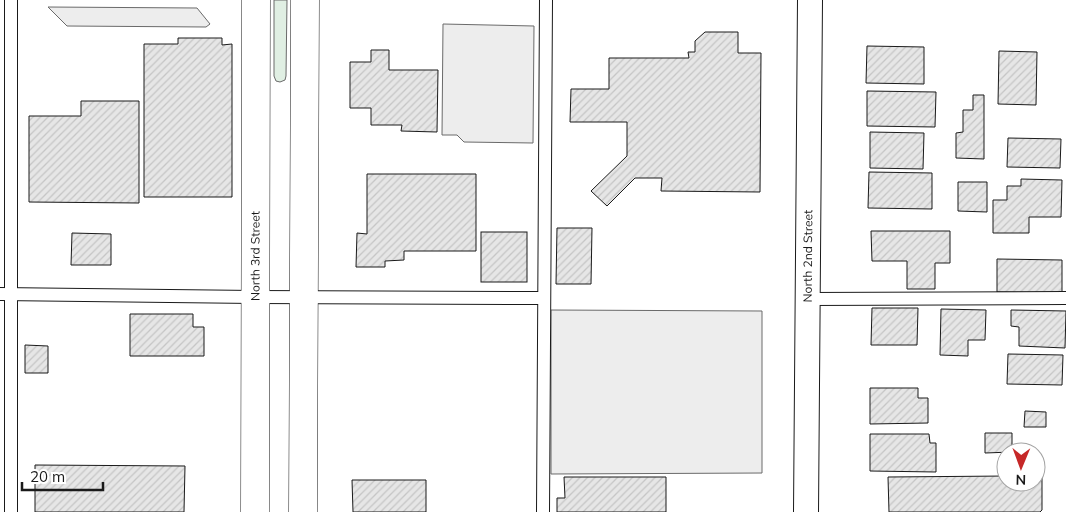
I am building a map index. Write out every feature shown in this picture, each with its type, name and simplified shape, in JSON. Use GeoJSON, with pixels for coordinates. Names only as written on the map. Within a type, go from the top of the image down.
{"type":"FeatureCollection","features":[{"type":"Feature","properties":{"kind":"main road","name":"North 3rd Street"},"geometry":{"type":"LineString","coordinates":[[255,512],[256,0]]}},
{"type":"Feature","properties":{"kind":"main road"},"geometry":{"type":"LineString","coordinates":[[303,512],[305,0]]}},
{"type":"Feature","properties":{"kind":"street","name":"North 2nd Street"},"geometry":{"type":"LineString","coordinates":[[806,512],[810,0]]}},
{"type":"Feature","properties":{"kind":"lane"},"geometry":{"type":"LineString","coordinates":[[11,0],[5,294],[11,512]]}},
{"type":"Feature","properties":{"kind":"lane"},"geometry":{"type":"LineString","coordinates":[[543,512],[546,0]]}},
{"type":"Feature","properties":{"kind":"lane"},"geometry":{"type":"LineString","coordinates":[[5,294],[254,298],[544,298]]}},
{"type":"Feature","properties":{"kind":"lane"},"geometry":{"type":"LineString","coordinates":[[808,299],[1066,298]]}},
{"type":"Feature","properties":{"kind":"green space"},"geometry":{"type":"Polygon","coordinates":[[[274,0],[287,0],[286,76],[285,80],[280,82],[276,81],[274,76],[274,0]]]}},
{"type":"Feature","properties":{"kind":"shaded area"},"geometry":{"type":"Polygon","coordinates":[[[48,7],[197,8],[210,24],[206,27],[67,26],[48,7]]]}},
{"type":"Feature","properties":{"kind":"shaded area"},"geometry":{"type":"Polygon","coordinates":[[[443,24],[534,26],[533,143],[464,142],[457,135],[442,135],[443,24]]]}},
{"type":"Feature","properties":{"kind":"shaded area"},"geometry":{"type":"Polygon","coordinates":[[[551,310],[762,311],[762,473],[551,474],[551,310]]]}},
{"type":"Feature","properties":{"kind":"building"},"geometry":{"type":"Polygon","coordinates":[[[705,32],[738,32],[738,53],[761,53],[760,192],[661,191],[662,178],[635,178],[607,206],[591,191],[627,156],[627,122],[570,122],[571,89],[609,89],[609,58],[689,58],[688,52],[695,52],[695,41],[705,32]]]}},
{"type":"Feature","properties":{"kind":"building"},"geometry":{"type":"Polygon","coordinates":[[[178,38],[222,38],[222,45],[232,44],[232,197],[144,197],[144,44],[178,44],[178,38]]]}},
{"type":"Feature","properties":{"kind":"building"},"geometry":{"type":"Polygon","coordinates":[[[867,46],[924,47],[924,84],[866,83],[867,46]]]}},
{"type":"Feature","properties":{"kind":"building"},"geometry":{"type":"Polygon","coordinates":[[[371,50],[389,50],[389,70],[438,70],[437,132],[401,131],[402,125],[371,125],[371,108],[350,108],[350,62],[371,62],[371,50]]]}},
{"type":"Feature","properties":{"kind":"building"},"geometry":{"type":"Polygon","coordinates":[[[999,51],[1037,52],[1036,105],[998,104],[999,51]]]}},
{"type":"Feature","properties":{"kind":"building"},"geometry":{"type":"Polygon","coordinates":[[[867,91],[936,92],[935,127],[867,126],[867,91]]]}},
{"type":"Feature","properties":{"kind":"building"},"geometry":{"type":"Polygon","coordinates":[[[973,95],[984,95],[984,159],[956,158],[956,133],[963,132],[963,110],[973,110],[973,95]]]}},
{"type":"Feature","properties":{"kind":"building"},"geometry":{"type":"Polygon","coordinates":[[[81,101],[139,101],[139,203],[29,202],[29,116],[81,116],[81,101]]]}},
{"type":"Feature","properties":{"kind":"building"},"geometry":{"type":"Polygon","coordinates":[[[870,132],[924,133],[923,169],[870,168],[870,132]]]}},
{"type":"Feature","properties":{"kind":"building"},"geometry":{"type":"Polygon","coordinates":[[[1008,138],[1061,139],[1060,168],[1007,167],[1008,138]]]}},
{"type":"Feature","properties":{"kind":"building"},"geometry":{"type":"Polygon","coordinates":[[[869,172],[932,173],[932,209],[868,208],[869,172]]]}},
{"type":"Feature","properties":{"kind":"building"},"geometry":{"type":"Polygon","coordinates":[[[367,174],[476,174],[476,251],[404,251],[404,260],[385,261],[385,267],[356,267],[357,233],[367,234],[367,174]]]}},
{"type":"Feature","properties":{"kind":"building"},"geometry":{"type":"Polygon","coordinates":[[[1021,179],[1062,180],[1061,217],[1029,217],[1029,233],[993,233],[993,200],[1007,200],[1007,186],[1021,186],[1021,179]]]}},
{"type":"Feature","properties":{"kind":"building"},"geometry":{"type":"Polygon","coordinates":[[[958,182],[987,182],[987,212],[958,211],[958,182]]]}},
{"type":"Feature","properties":{"kind":"building"},"geometry":{"type":"Polygon","coordinates":[[[557,228],[592,228],[591,284],[556,284],[557,228]]]}},
{"type":"Feature","properties":{"kind":"building"},"geometry":{"type":"Polygon","coordinates":[[[871,231],[950,231],[950,263],[935,263],[935,289],[907,289],[907,261],[872,261],[871,231]]]}},
{"type":"Feature","properties":{"kind":"building"},"geometry":{"type":"Polygon","coordinates":[[[481,232],[527,232],[527,282],[481,282],[481,232]]]}},
{"type":"Feature","properties":{"kind":"building"},"geometry":{"type":"Polygon","coordinates":[[[72,233],[111,234],[111,265],[71,265],[72,233]]]}},
{"type":"Feature","properties":{"kind":"building"},"geometry":{"type":"Polygon","coordinates":[[[997,259],[1062,260],[1062,293],[997,292],[997,259]]]}},
{"type":"Feature","properties":{"kind":"building"},"geometry":{"type":"Polygon","coordinates":[[[872,308],[918,308],[917,345],[871,345],[872,308]]]}},
{"type":"Feature","properties":{"kind":"building"},"geometry":{"type":"Polygon","coordinates":[[[941,309],[986,310],[985,340],[968,340],[968,356],[940,355],[941,309]]]}},
{"type":"Feature","properties":{"kind":"building"},"geometry":{"type":"Polygon","coordinates":[[[1011,310],[1066,311],[1065,348],[1019,346],[1019,327],[1011,326],[1011,310]]]}},
{"type":"Feature","properties":{"kind":"building"},"geometry":{"type":"Polygon","coordinates":[[[130,314],[193,314],[193,327],[204,327],[204,356],[130,356],[130,314]]]}},
{"type":"Feature","properties":{"kind":"building"},"geometry":{"type":"Polygon","coordinates":[[[25,345],[48,346],[48,373],[25,373],[25,345]]]}},
{"type":"Feature","properties":{"kind":"building"},"geometry":{"type":"Polygon","coordinates":[[[1008,354],[1063,355],[1062,385],[1007,384],[1008,354]]]}},
{"type":"Feature","properties":{"kind":"building"},"geometry":{"type":"Polygon","coordinates":[[[870,388],[918,388],[918,398],[928,398],[928,423],[870,424],[870,388]]]}},
{"type":"Feature","properties":{"kind":"building"},"geometry":{"type":"Polygon","coordinates":[[[1025,411],[1046,412],[1046,427],[1024,427],[1025,411]]]}},
{"type":"Feature","properties":{"kind":"building"},"geometry":{"type":"Polygon","coordinates":[[[985,433],[1012,433],[1012,442],[996,442],[996,453],[985,453],[985,433]]]}},
{"type":"Feature","properties":{"kind":"building"},"geometry":{"type":"Polygon","coordinates":[[[870,434],[929,434],[930,443],[936,443],[936,472],[870,471],[870,434]]]}},
{"type":"Feature","properties":{"kind":"building"},"geometry":{"type":"Polygon","coordinates":[[[35,465],[185,466],[184,512],[35,512],[35,465]]]}},
{"type":"Feature","properties":{"kind":"building"},"geometry":{"type":"Polygon","coordinates":[[[996,476],[996,492],[1042,492],[1042,510],[1040,512],[889,512],[888,477],[996,476]]]}},
{"type":"Feature","properties":{"kind":"building"},"geometry":{"type":"Polygon","coordinates":[[[564,477],[666,477],[666,512],[557,512],[557,498],[565,498],[564,477]]]}},
{"type":"Feature","properties":{"kind":"building"},"geometry":{"type":"Polygon","coordinates":[[[352,480],[426,480],[426,512],[353,512],[352,480]]]}}]}
